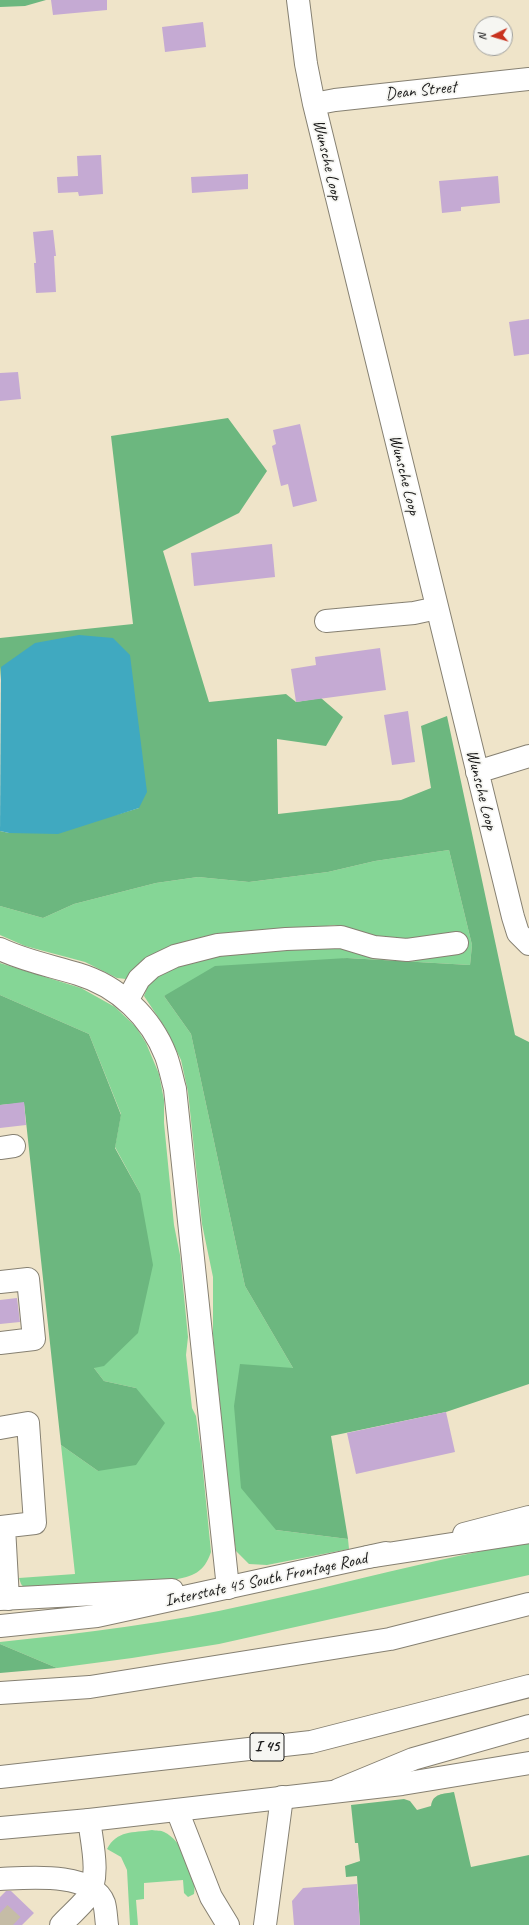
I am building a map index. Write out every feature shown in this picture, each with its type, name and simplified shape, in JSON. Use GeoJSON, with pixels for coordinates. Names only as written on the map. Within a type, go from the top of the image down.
{"type":"FeatureCollection","features":[{"type":"Feature","properties":{"kind":"main road","name":"Wunsche Loop"},"geometry":{"type":"LineString","coordinates":[[298,0],[306,64],[314,104],[477,772],[513,917],[518,932],[529,944]]}},
{"type":"Feature","properties":{"kind":"main road","name":"Dean Street"},"geometry":{"type":"LineString","coordinates":[[314,104],[335,100],[529,79]]}},
{"type":"Feature","properties":{"kind":"main road"},"geometry":{"type":"LineString","coordinates":[[326,621],[414,613],[437,608]]}},
{"type":"Feature","properties":{"kind":"main road"},"geometry":{"type":"LineString","coordinates":[[477,772],[529,756]]}},
{"type":"Feature","properties":{"kind":"main road"},"geometry":{"type":"LineString","coordinates":[[127,1001],[139,979],[152,967],[175,956],[218,945],[286,939],[341,937],[374,947],[408,950],[458,943]]}},
{"type":"Feature","properties":{"kind":"main road"},"geometry":{"type":"LineString","coordinates":[[0,949],[12,955],[80,974],[114,991],[140,1013],[152,1029],[166,1056],[175,1089],[228,1588],[113,1592],[4,1599],[2,1527],[35,1523],[28,1423],[0,1428]]}},
{"type":"Feature","properties":{"kind":"main road"},"geometry":{"type":"LineString","coordinates":[[0,1282],[28,1279],[34,1339],[0,1342]]}},
{"type":"Feature","properties":{"kind":"main road","name":"Interstate 45 South Frontage Road"},"geometry":{"type":"LineString","coordinates":[[0,1626],[98,1616],[368,1557],[529,1518]]}},
{"type":"Feature","properties":{"kind":"main road"},"geometry":{"type":"LineString","coordinates":[[368,1557],[529,1532]]}},
{"type":"Feature","properties":{"kind":"main road"},"geometry":{"type":"LineString","coordinates":[[0,1693],[90,1688],[390,1639],[529,1604]]}},
{"type":"Feature","properties":{"kind":"main road","name":"I 45"},"geometry":{"type":"LineString","coordinates":[[0,1777],[311,1742],[529,1686]]}},
{"type":"Feature","properties":{"kind":"main road"},"geometry":{"type":"LineString","coordinates":[[338,1790],[413,1759],[529,1726]]}},
{"type":"Feature","properties":{"kind":"main road"},"geometry":{"type":"LineString","coordinates":[[0,1828],[89,1820],[338,1790],[402,1784],[529,1763]]}},
{"type":"Feature","properties":{"kind":"main road"},"geometry":{"type":"LineString","coordinates":[[265,1925],[282,1797]]}},
{"type":"Feature","properties":{"kind":"main road"},"geometry":{"type":"LineString","coordinates":[[178,1810],[211,1897],[228,1925]]}},
{"type":"Feature","properties":{"kind":"main road"},"geometry":{"type":"LineString","coordinates":[[61,1925],[87,1898],[92,1889],[95,1877],[89,1820]]}},
{"type":"Feature","properties":{"kind":"main road"},"geometry":{"type":"LineString","coordinates":[[0,1879],[49,1877],[77,1882],[92,1889],[104,1902],[107,1925]]}},
{"type":"Feature","properties":{"kind":"green space"},"geometry":{"type":"Polygon","coordinates":[[[0,0],[46,0],[25,6],[0,7],[0,0]]]}},
{"type":"Feature","properties":{"kind":"green space"},"geometry":{"type":"Polygon","coordinates":[[[228,418],[267,471],[239,513],[163,551],[209,702],[286,694],[296,702],[321,698],[343,717],[326,746],[277,739],[278,814],[401,800],[431,788],[421,726],[447,716],[515,1035],[529,1042],[529,1384],[446,1412],[331,1436],[348,1539],[276,1530],[241,1488],[234,1406],[240,1364],[293,1368],[245,1286],[191,1034],[164,996],[215,966],[347,958],[470,965],[472,945],[449,850],[375,861],[328,872],[249,882],[198,877],[156,883],[74,904],[43,918],[0,906],[0,831],[9,833],[119,814],[139,808],[1,667],[0,680],[0,638],[133,624],[111,436],[228,418]]]}},
{"type":"Feature","properties":{"kind":"green space"},"geometry":{"type":"Polygon","coordinates":[[[449,850],[472,945],[470,965],[347,958],[164,996],[191,1034],[245,1286],[293,1368],[276,1530],[348,1539],[349,1549],[267,1565],[249,1564],[236,1551],[233,1532],[213,1335],[213,1277],[202,1224],[188,1092],[181,1060],[166,1029],[144,996],[151,978],[207,954],[389,944],[335,925],[210,940],[141,963],[126,979],[117,978],[85,962],[25,946],[0,935],[0,906],[43,918],[74,904],[156,883],[198,877],[249,882],[328,872],[375,861],[449,850]]]}},
{"type":"Feature","properties":{"kind":"green space"},"geometry":{"type":"Polygon","coordinates":[[[0,963],[81,988],[115,1007],[136,1027],[146,1043],[159,1074],[164,1100],[164,1123],[174,1225],[180,1255],[188,1337],[186,1355],[192,1408],[196,1416],[201,1451],[211,1552],[205,1565],[201,1569],[186,1577],[173,1580],[26,1590],[21,1584],[19,1578],[75,1574],[61,1445],[98,1471],[136,1388],[104,1381],[94,1368],[140,1193],[115,1147],[121,1114],[89,1034],[0,995],[0,963]]]}},
{"type":"Feature","properties":{"kind":"green space"},"geometry":{"type":"Polygon","coordinates":[[[0,995],[89,1034],[121,1115],[115,1148],[140,1193],[153,1265],[138,1333],[104,1366],[94,1368],[104,1381],[136,1388],[165,1423],[136,1465],[98,1471],[61,1445],[24,1103],[0,1105],[0,995]]]}},
{"type":"Feature","properties":{"kind":"green space"},"geometry":{"type":"Polygon","coordinates":[[[529,1542],[529,1575],[219,1644],[57,1668],[0,1644],[0,1642],[126,1627],[189,1617],[425,1563],[529,1542]]]}},
{"type":"Feature","properties":{"kind":"green space"},"geometry":{"type":"Polygon","coordinates":[[[0,1644],[57,1668],[0,1673],[0,1644]]]}},
{"type":"Feature","properties":{"kind":"green space"},"geometry":{"type":"Polygon","coordinates":[[[454,1792],[471,1867],[529,1855],[529,1925],[360,1925],[357,1876],[346,1877],[345,1866],[360,1861],[358,1843],[355,1843],[351,1805],[404,1799],[410,1801],[417,1810],[431,1806],[436,1796],[454,1792]]]}},
{"type":"Feature","properties":{"kind":"green space"},"geometry":{"type":"Polygon","coordinates":[[[152,1830],[163,1831],[177,1842],[187,1859],[194,1877],[194,1894],[188,1897],[184,1893],[183,1880],[144,1883],[144,1899],[136,1900],[138,1925],[130,1925],[127,1870],[121,1857],[107,1849],[116,1838],[121,1835],[132,1832],[152,1830]]]}},
{"type":"Feature","properties":{"kind":"water"},"geometry":{"type":"Polygon","coordinates":[[[79,635],[113,638],[130,655],[147,792],[139,808],[58,834],[9,833],[0,831],[1,667],[35,643],[79,635]]]}},
{"type":"Feature","properties":{"kind":"building"},"geometry":{"type":"Polygon","coordinates":[[[51,0],[107,0],[107,10],[53,15],[51,0]]]}},
{"type":"Feature","properties":{"kind":"building"},"geometry":{"type":"Polygon","coordinates":[[[203,22],[206,47],[165,52],[162,27],[203,22]]]}},
{"type":"Feature","properties":{"kind":"building"},"geometry":{"type":"Polygon","coordinates":[[[101,155],[103,194],[79,196],[78,192],[58,193],[57,177],[78,176],[77,156],[101,155]]]}},
{"type":"Feature","properties":{"kind":"building"},"geometry":{"type":"Polygon","coordinates":[[[248,174],[248,189],[192,193],[191,177],[248,174]]]}},
{"type":"Feature","properties":{"kind":"building"},"geometry":{"type":"Polygon","coordinates":[[[498,176],[500,203],[461,207],[461,211],[442,213],[439,181],[498,176]]]}},
{"type":"Feature","properties":{"kind":"building"},"geometry":{"type":"Polygon","coordinates":[[[53,230],[56,256],[54,256],[56,292],[36,293],[34,263],[36,263],[33,232],[53,230]]]}},
{"type":"Feature","properties":{"kind":"building"},"geometry":{"type":"Polygon","coordinates":[[[529,319],[529,354],[514,356],[509,322],[529,319]]]}},
{"type":"Feature","properties":{"kind":"building"},"geometry":{"type":"Polygon","coordinates":[[[18,372],[21,399],[0,401],[0,373],[18,372]]]}},
{"type":"Feature","properties":{"kind":"building"},"geometry":{"type":"Polygon","coordinates":[[[300,424],[317,501],[293,507],[288,484],[281,486],[272,446],[276,444],[273,430],[300,424]]]}},
{"type":"Feature","properties":{"kind":"building"},"geometry":{"type":"Polygon","coordinates":[[[272,544],[275,577],[194,586],[191,553],[272,544]]]}},
{"type":"Feature","properties":{"kind":"building"},"geometry":{"type":"Polygon","coordinates":[[[380,648],[386,690],[296,702],[291,669],[316,665],[315,657],[380,648]]]}},
{"type":"Feature","properties":{"kind":"building"},"geometry":{"type":"Polygon","coordinates":[[[408,711],[415,762],[392,765],[384,715],[408,711]]]}},
{"type":"Feature","properties":{"kind":"building"},"geometry":{"type":"Polygon","coordinates":[[[24,1102],[26,1125],[0,1128],[0,1105],[24,1102]]]}},
{"type":"Feature","properties":{"kind":"building"},"geometry":{"type":"Polygon","coordinates":[[[17,1298],[20,1322],[0,1324],[0,1300],[17,1298]]]}},
{"type":"Feature","properties":{"kind":"building"},"geometry":{"type":"Polygon","coordinates":[[[446,1412],[455,1452],[356,1474],[347,1433],[446,1412]]]}},
{"type":"Feature","properties":{"kind":"building"},"geometry":{"type":"Polygon","coordinates":[[[357,1884],[360,1925],[294,1925],[292,1901],[303,1888],[357,1884]]]}},
{"type":"Feature","properties":{"kind":"building"},"geometry":{"type":"Polygon","coordinates":[[[6,1891],[11,1891],[34,1913],[22,1925],[0,1925],[0,1897],[6,1891]]]}},
{"type":"Feature","properties":{"kind":"tunnel"},"geometry":{"type":"LineString","coordinates":[[0,1913],[13,1925]]}}]}
